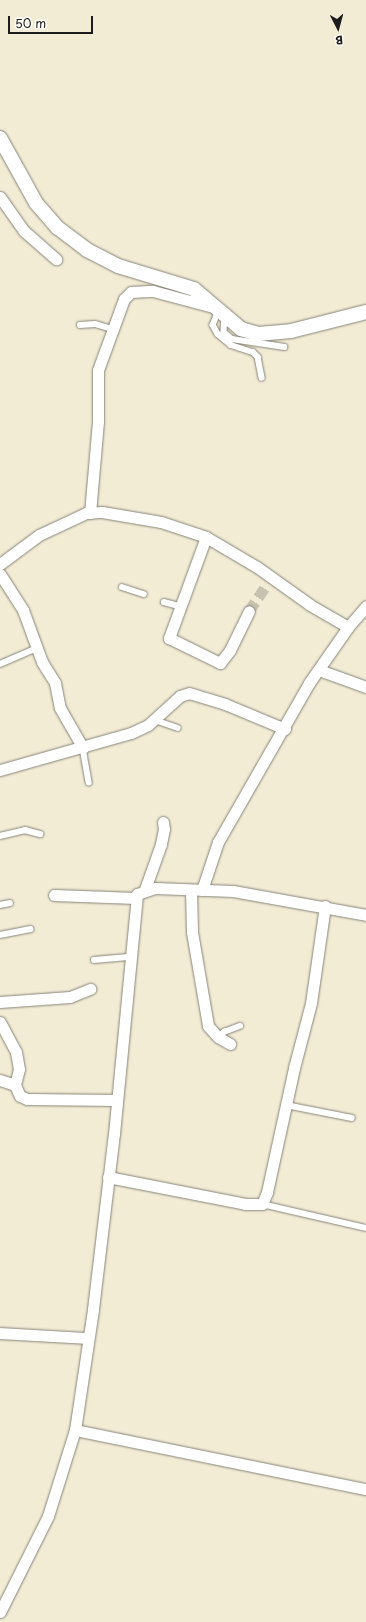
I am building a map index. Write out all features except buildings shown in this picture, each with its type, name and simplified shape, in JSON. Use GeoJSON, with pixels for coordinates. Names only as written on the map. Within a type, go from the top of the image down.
{"type":"FeatureCollection","features":[{"type":"Feature","properties":{"kind":"street"},"geometry":{"type":"LineString","coordinates":[[0,138],[36,203],[58,228],[87,250],[118,266],[194,289],[241,329],[258,334],[291,331],[364,313]]}},
{"type":"Feature","properties":{"kind":"street"},"geometry":{"type":"LineString","coordinates":[[0,197],[24,231],[56,259]]}},
{"type":"Feature","properties":{"kind":"street"},"geometry":{"type":"LineString","coordinates":[[90,513],[98,421],[98,370],[114,330],[124,299],[128,294],[136,291],[155,277]]}},
{"type":"Feature","properties":{"kind":"street"},"geometry":{"type":"LineString","coordinates":[[136,291],[178,296],[221,312]]}},
{"type":"Feature","properties":{"kind":"street"},"geometry":{"type":"LineString","coordinates":[[0,564],[39,535],[73,518],[90,513],[161,522],[206,537],[268,582],[348,627]]}},
{"type":"Feature","properties":{"kind":"street"},"geometry":{"type":"LineString","coordinates":[[206,537],[179,606],[169,638],[220,663],[230,650],[249,611]]}},
{"type":"Feature","properties":{"kind":"street"},"geometry":{"type":"LineString","coordinates":[[0,574],[23,610],[42,662],[55,683],[60,708],[83,748]]}},
{"type":"Feature","properties":{"kind":"street"},"geometry":{"type":"LineString","coordinates":[[230,1044],[218,1037],[208,1026],[192,932],[197,890],[218,842],[319,670],[348,627],[366,606]]}},
{"type":"Feature","properties":{"kind":"street"},"geometry":{"type":"LineString","coordinates":[[319,670],[366,687]]}},
{"type":"Feature","properties":{"kind":"street"},"geometry":{"type":"LineString","coordinates":[[0,770],[83,748],[131,733],[155,720],[180,696],[189,693],[225,704],[285,729]]}},
{"type":"Feature","properties":{"kind":"street"},"geometry":{"type":"LineString","coordinates":[[54,896],[136,898],[145,890],[161,844],[164,829],[163,822]]}},
{"type":"Feature","properties":{"kind":"street"},"geometry":{"type":"LineString","coordinates":[[145,890],[197,890],[268,895],[366,915]]}},
{"type":"Feature","properties":{"kind":"street"},"geometry":{"type":"LineString","coordinates":[[0,1612],[48,1516],[75,1430],[88,1338],[127,1014],[136,898]]}},
{"type":"Feature","properties":{"kind":"street"},"geometry":{"type":"LineString","coordinates":[[108,1177],[245,1204],[262,1204],[267,1192],[285,1105],[311,1003],[325,906]]}},
{"type":"Feature","properties":{"kind":"street"},"geometry":{"type":"LineString","coordinates":[[0,1002],[70,997],[90,989]]}},
{"type":"Feature","properties":{"kind":"street"},"geometry":{"type":"LineString","coordinates":[[0,1022],[16,1052],[19,1069],[15,1086],[20,1096],[27,1100],[117,1100]]}},
{"type":"Feature","properties":{"kind":"street"},"geometry":{"type":"LineString","coordinates":[[0,1080],[15,1086]]}},
{"type":"Feature","properties":{"kind":"street"},"geometry":{"type":"LineString","coordinates":[[0,1333],[88,1338]]}},
{"type":"Feature","properties":{"kind":"street"},"geometry":{"type":"LineString","coordinates":[[75,1430],[366,1489]]}},
{"type":"Feature","properties":{"kind":"lane"},"geometry":{"type":"LineString","coordinates":[[221,312],[224,332],[232,339],[284,348]]}},
{"type":"Feature","properties":{"kind":"lane"},"geometry":{"type":"LineString","coordinates":[[221,312],[213,325],[215,329],[225,342],[253,352],[258,357],[262,378]]}},
{"type":"Feature","properties":{"kind":"lane"},"geometry":{"type":"LineString","coordinates":[[80,325],[95,324],[114,330]]}},
{"type":"Feature","properties":{"kind":"lane"},"geometry":{"type":"LineString","coordinates":[[122,587],[144,594]]}},
{"type":"Feature","properties":{"kind":"lane"},"geometry":{"type":"LineString","coordinates":[[164,602],[179,606]]}},
{"type":"Feature","properties":{"kind":"lane"},"geometry":{"type":"LineString","coordinates":[[0,664],[37,648]]}},
{"type":"Feature","properties":{"kind":"lane"},"geometry":{"type":"LineString","coordinates":[[155,720],[178,728]]}},
{"type":"Feature","properties":{"kind":"lane"},"geometry":{"type":"LineString","coordinates":[[83,748],[89,782]]}},
{"type":"Feature","properties":{"kind":"lane"},"geometry":{"type":"LineString","coordinates":[[0,836],[25,830],[40,834]]}},
{"type":"Feature","properties":{"kind":"lane"},"geometry":{"type":"LineString","coordinates":[[0,905],[10,903]]}},
{"type":"Feature","properties":{"kind":"lane"},"geometry":{"type":"LineString","coordinates":[[0,935],[30,929]]}},
{"type":"Feature","properties":{"kind":"lane"},"geometry":{"type":"LineString","coordinates":[[94,960],[131,957]]}},
{"type":"Feature","properties":{"kind":"lane"},"geometry":{"type":"LineString","coordinates":[[218,1037],[224,1032],[240,1026]]}},
{"type":"Feature","properties":{"kind":"lane"},"geometry":{"type":"LineString","coordinates":[[285,1105],[352,1118]]}},
{"type":"Feature","properties":{"kind":"lane"},"geometry":{"type":"LineString","coordinates":[[262,1204],[366,1228]]}},
{"type":"Feature","properties":{"kind":"tunnel"},"geometry":{"type":"LineString","coordinates":[[249,611],[265,587]]}}]}
